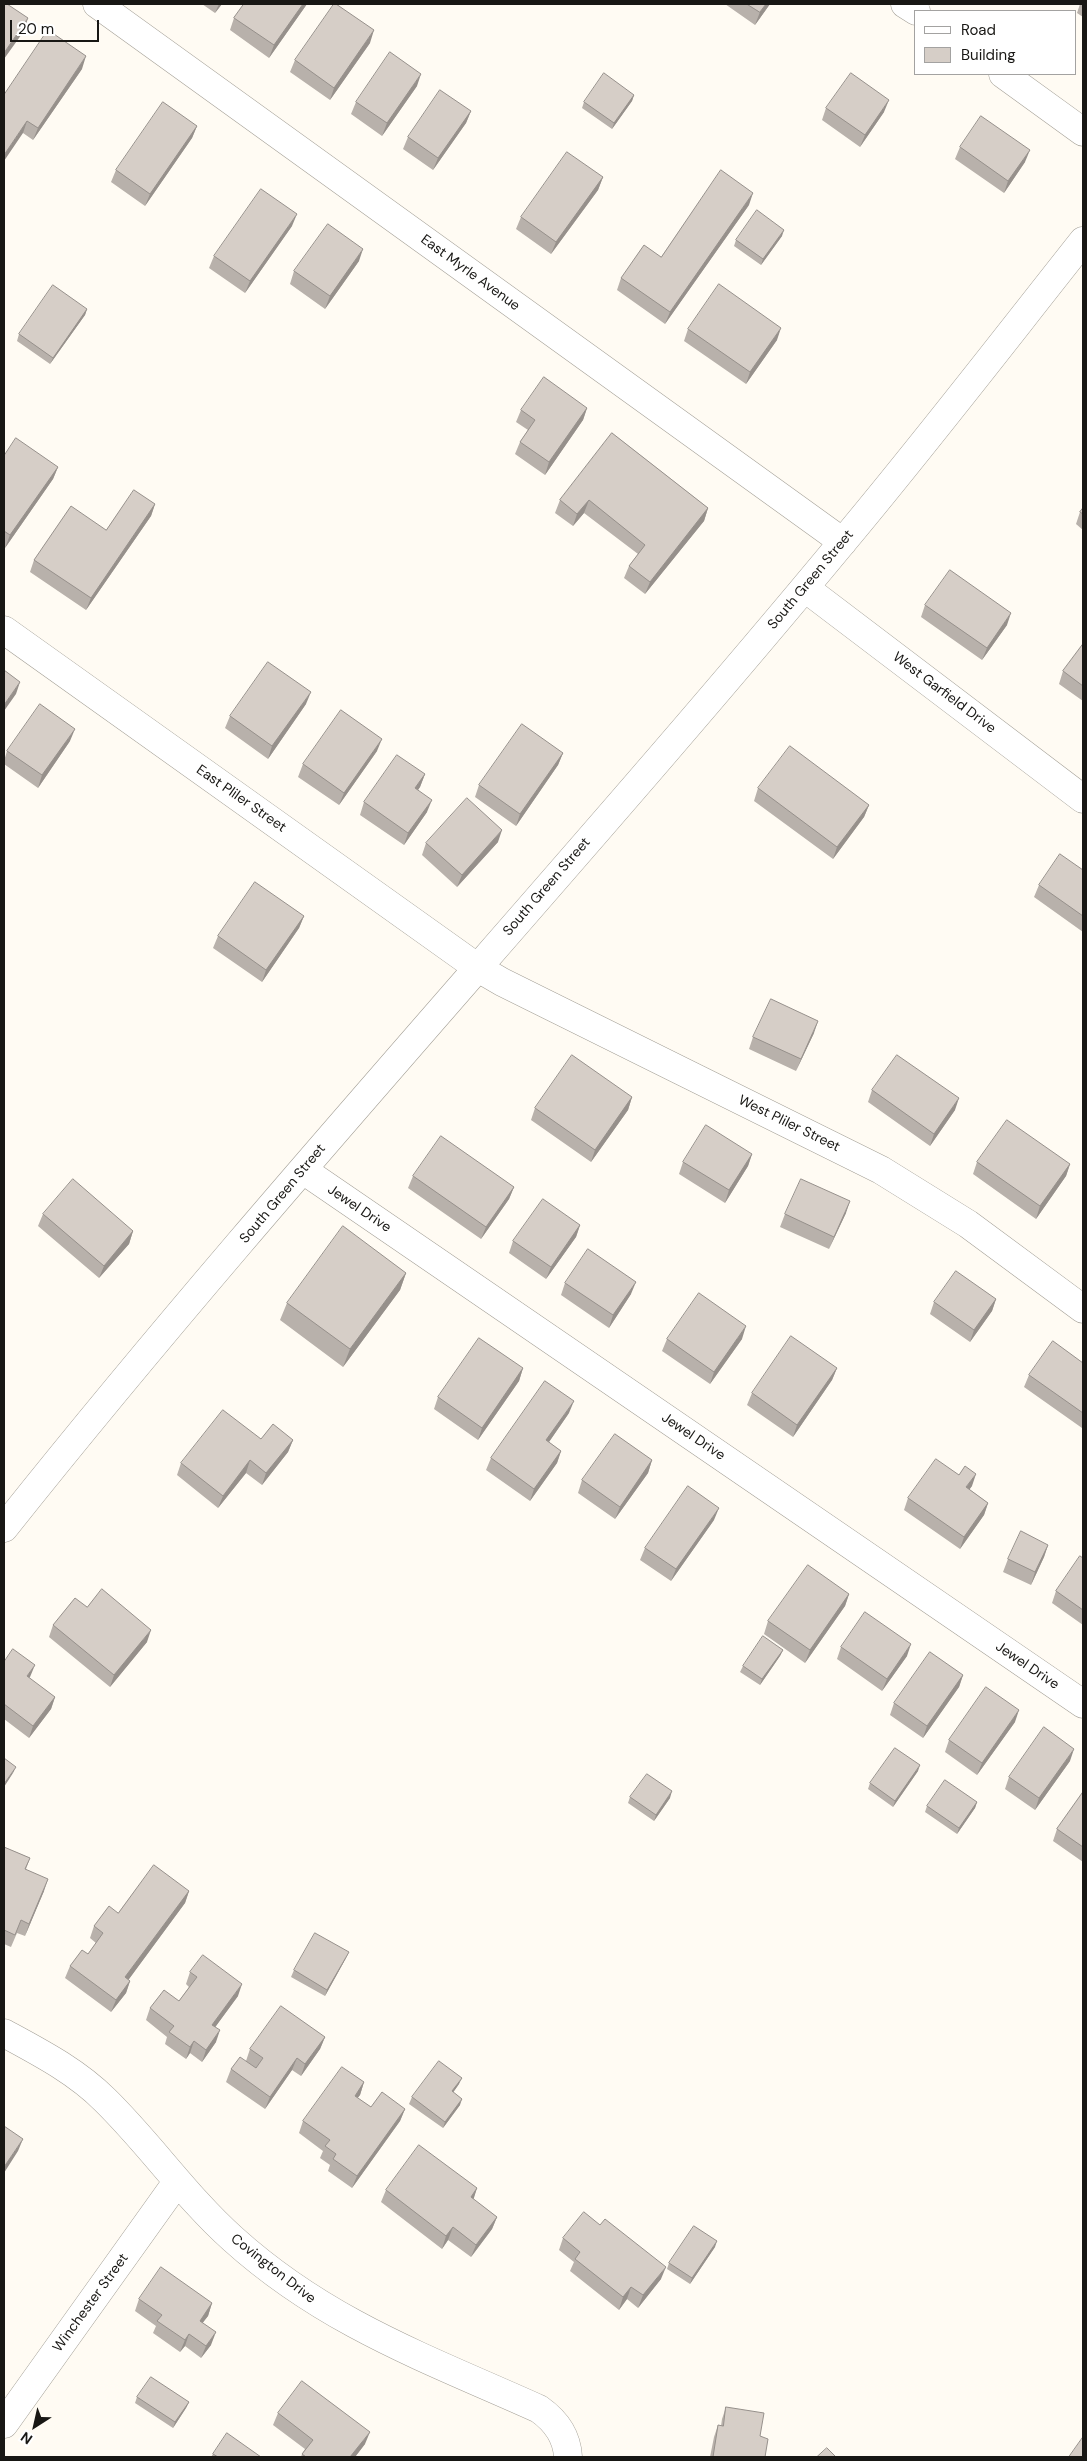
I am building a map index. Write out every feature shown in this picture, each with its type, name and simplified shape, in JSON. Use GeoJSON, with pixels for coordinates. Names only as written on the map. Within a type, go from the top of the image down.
{"type":"FeatureCollection","features":[{"type":"Feature","properties":{"kind":"street","name":"East Myrle Avenue"},"geometry":{"type":"LineString","coordinates":[[97,4],[844,542]]}},
{"type":"Feature","properties":{"kind":"street"},"geometry":{"type":"LineString","coordinates":[[1004,75],[1083,132]]}},
{"type":"Feature","properties":{"kind":"street","name":"South Green Street"},"geometry":{"type":"LineString","coordinates":[[4,1528],[86,1425],[303,1170],[844,542],[1083,241]]}},
{"type":"Feature","properties":{"kind":"street","name":"West Garfield Drive"},"geometry":{"type":"LineString","coordinates":[[805,588],[1083,799]]}},
{"type":"Feature","properties":{"kind":"street","name":"East Pliler Street"},"geometry":{"type":"LineString","coordinates":[[4,630],[478,968]]}},
{"type":"Feature","properties":{"kind":"street","name":"West Pliler Street"},"geometry":{"type":"LineString","coordinates":[[478,968],[502,982],[881,1170],[968,1224],[1083,1309]]}},
{"type":"Feature","properties":{"kind":"street","name":"Jewel Drive"},"geometry":{"type":"LineString","coordinates":[[303,1170],[1083,1704]]}},
{"type":"Feature","properties":{"kind":"street","name":"Covington Drive"},"geometry":{"type":"LineString","coordinates":[[4,2033],[59,2064],[104,2098],[177,2182],[233,2239],[264,2265],[321,2306],[349,2323],[410,2354],[540,2410],[553,2420],[563,2435],[568,2457]]}},
{"type":"Feature","properties":{"kind":"street","name":"Winchester Street"},"geometry":{"type":"LineString","coordinates":[[4,2424],[177,2182]]}},
{"type":"Feature","properties":{"kind":"building"},"geometry":{"type":"Polygon","coordinates":[[[4,4],[7,4],[28,18],[4,53],[4,4]]]}},
{"type":"Feature","properties":{"kind":"building"},"geometry":{"type":"Polygon","coordinates":[[[244,4],[303,4],[274,45],[234,18],[244,4]]]}},
{"type":"Feature","properties":{"kind":"building"},"geometry":{"type":"Polygon","coordinates":[[[334,4],[374,30],[334,88],[295,60],[334,4]]]}},
{"type":"Feature","properties":{"kind":"building"},"geometry":{"type":"Polygon","coordinates":[[[747,4],[766,4],[760,12],[747,4]]]}},
{"type":"Feature","properties":{"kind":"building"},"geometry":{"type":"Polygon","coordinates":[[[48,30],[86,56],[38,128],[27,121],[4,155],[4,95],[48,30]]]}},
{"type":"Feature","properties":{"kind":"building"},"geometry":{"type":"Polygon","coordinates":[[[390,52],[421,74],[387,123],[356,102],[390,52]]]}},
{"type":"Feature","properties":{"kind":"building"},"geometry":{"type":"Polygon","coordinates":[[[604,73],[634,95],[614,123],[584,102],[604,73]]]}},
{"type":"Feature","properties":{"kind":"building"},"geometry":{"type":"Polygon","coordinates":[[[851,73],[889,100],[865,135],[826,108],[851,73]]]}},
{"type":"Feature","properties":{"kind":"building"},"geometry":{"type":"Polygon","coordinates":[[[440,90],[471,111],[438,158],[408,137],[440,90]]]}},
{"type":"Feature","properties":{"kind":"building"},"geometry":{"type":"Polygon","coordinates":[[[163,102],[197,126],[150,194],[116,170],[163,102]]]}},
{"type":"Feature","properties":{"kind":"building"},"geometry":{"type":"Polygon","coordinates":[[[981,116],[1030,150],[1008,181],[960,147],[981,116]]]}},
{"type":"Feature","properties":{"kind":"building"},"geometry":{"type":"Polygon","coordinates":[[[567,152],[603,177],[556,242],[521,217],[567,152]]]}},
{"type":"Feature","properties":{"kind":"building"},"geometry":{"type":"Polygon","coordinates":[[[721,170],[753,193],[670,312],[621,278],[644,245],[661,257],[721,170]]]}},
{"type":"Feature","properties":{"kind":"building"},"geometry":{"type":"Polygon","coordinates":[[[261,189],[297,214],[250,281],[214,256],[261,189]]]}},
{"type":"Feature","properties":{"kind":"building"},"geometry":{"type":"Polygon","coordinates":[[[757,210],[784,230],[763,259],[736,240],[757,210]]]}},
{"type":"Feature","properties":{"kind":"building"},"geometry":{"type":"Polygon","coordinates":[[[328,224],[363,249],[330,296],[294,271],[328,224]]]}},
{"type":"Feature","properties":{"kind":"building"},"geometry":{"type":"Polygon","coordinates":[[[719,284],[781,328],[750,372],[688,329],[719,284]]]}},
{"type":"Feature","properties":{"kind":"building"},"geometry":{"type":"Polygon","coordinates":[[[53,285],[87,309],[53,358],[19,334],[53,285]]]}},
{"type":"Feature","properties":{"kind":"building"},"geometry":{"type":"Polygon","coordinates":[[[544,377],[587,408],[549,462],[520,442],[535,420],[521,410],[544,377]]]}},
{"type":"Feature","properties":{"kind":"building"},"geometry":{"type":"Polygon","coordinates":[[[612,433],[708,508],[650,582],[629,566],[645,545],[589,500],[577,514],[560,500],[612,433]]]}},
{"type":"Feature","properties":{"kind":"building"},"geometry":{"type":"Polygon","coordinates":[[[16,438],[58,467],[10,535],[4,531],[4,456],[16,438]]]}},
{"type":"Feature","properties":{"kind":"building"},"geometry":{"type":"Polygon","coordinates":[[[134,490],[155,504],[91,598],[34,560],[71,506],[106,530],[134,490]]]}},
{"type":"Feature","properties":{"kind":"building"},"geometry":{"type":"Polygon","coordinates":[[[950,570],[1011,613],[987,648],[925,605],[950,570]]]}},
{"type":"Feature","properties":{"kind":"building"},"geometry":{"type":"Polygon","coordinates":[[[1083,644],[1083,686],[1063,671],[1083,644]]]}},
{"type":"Feature","properties":{"kind":"building"},"geometry":{"type":"Polygon","coordinates":[[[268,662],[311,692],[272,746],[230,716],[268,662]]]}},
{"type":"Feature","properties":{"kind":"building"},"geometry":{"type":"Polygon","coordinates":[[[4,670],[20,682],[4,705],[4,670]]]}},
{"type":"Feature","properties":{"kind":"building"},"geometry":{"type":"Polygon","coordinates":[[[40,704],[75,729],[42,775],[7,751],[40,704]]]}},
{"type":"Feature","properties":{"kind":"building"},"geometry":{"type":"Polygon","coordinates":[[[341,710],[382,739],[344,793],[303,764],[341,710]]]}},
{"type":"Feature","properties":{"kind":"building"},"geometry":{"type":"Polygon","coordinates":[[[522,724],[563,753],[520,814],[479,785],[522,724]]]}},
{"type":"Feature","properties":{"kind":"building"},"geometry":{"type":"Polygon","coordinates":[[[790,746],[869,805],[837,847],[758,788],[790,746]]]}},
{"type":"Feature","properties":{"kind":"building"},"geometry":{"type":"Polygon","coordinates":[[[397,755],[425,774],[415,788],[432,800],[408,833],[364,802],[397,755]]]}},
{"type":"Feature","properties":{"kind":"building"},"geometry":{"type":"Polygon","coordinates":[[[467,798],[502,830],[462,875],[426,843],[467,798]]]}},
{"type":"Feature","properties":{"kind":"building"},"geometry":{"type":"Polygon","coordinates":[[[1060,854],[1083,870],[1083,916],[1039,885],[1060,854]]]}},
{"type":"Feature","properties":{"kind":"building"},"geometry":{"type":"Polygon","coordinates":[[[255,882],[304,916],[266,970],[218,936],[255,882]]]}},
{"type":"Feature","properties":{"kind":"building"},"geometry":{"type":"Polygon","coordinates":[[[771,999],[818,1021],[801,1059],[753,1037],[771,999]]]}},
{"type":"Feature","properties":{"kind":"building"},"geometry":{"type":"Polygon","coordinates":[[[572,1055],[632,1097],[595,1150],[535,1108],[572,1055]]]}},
{"type":"Feature","properties":{"kind":"building"},"geometry":{"type":"Polygon","coordinates":[[[897,1055],[959,1098],[934,1134],[872,1090],[897,1055]]]}},
{"type":"Feature","properties":{"kind":"building"},"geometry":{"type":"Polygon","coordinates":[[[1007,1120],[1070,1164],[1040,1206],[977,1162],[1007,1120]]]}},
{"type":"Feature","properties":{"kind":"building"},"geometry":{"type":"Polygon","coordinates":[[[706,1125],[752,1154],[729,1190],[683,1162],[706,1125]]]}},
{"type":"Feature","properties":{"kind":"building"},"geometry":{"type":"Polygon","coordinates":[[[441,1136],[514,1187],[486,1227],[413,1176],[441,1136]]]}},
{"type":"Feature","properties":{"kind":"building"},"geometry":{"type":"Polygon","coordinates":[[[73,1179],[133,1231],[104,1266],[43,1214],[73,1179]]]}},
{"type":"Feature","properties":{"kind":"building"},"geometry":{"type":"Polygon","coordinates":[[[801,1179],[850,1201],[834,1237],[785,1214],[801,1179]]]}},
{"type":"Feature","properties":{"kind":"building"},"geometry":{"type":"Polygon","coordinates":[[[543,1199],[580,1225],[551,1267],[513,1241],[543,1199]]]}},
{"type":"Feature","properties":{"kind":"building"},"geometry":{"type":"Polygon","coordinates":[[[343,1226],[406,1273],[350,1349],[287,1303],[343,1226]]]}},
{"type":"Feature","properties":{"kind":"building"},"geometry":{"type":"Polygon","coordinates":[[[588,1249],[636,1282],[613,1315],[565,1283],[588,1249]]]}},
{"type":"Feature","properties":{"kind":"building"},"geometry":{"type":"Polygon","coordinates":[[[956,1271],[996,1299],[974,1330],[934,1302],[956,1271]]]}},
{"type":"Feature","properties":{"kind":"building"},"geometry":{"type":"Polygon","coordinates":[[[699,1293],[746,1326],[714,1372],[667,1339],[699,1293]]]}},
{"type":"Feature","properties":{"kind":"building"},"geometry":{"type":"Polygon","coordinates":[[[791,1336],[837,1368],[797,1425],[752,1393],[791,1336]]]}},
{"type":"Feature","properties":{"kind":"building"},"geometry":{"type":"Polygon","coordinates":[[[479,1338],[523,1368],[482,1428],[438,1397],[479,1338]]]}},
{"type":"Feature","properties":{"kind":"building"},"geometry":{"type":"Polygon","coordinates":[[[1053,1341],[1083,1363],[1083,1413],[1029,1375],[1053,1341]]]}},
{"type":"Feature","properties":{"kind":"building"},"geometry":{"type":"Polygon","coordinates":[[[545,1381],[574,1401],[546,1440],[561,1451],[534,1489],[491,1458],[545,1381]]]}},
{"type":"Feature","properties":{"kind":"building"},"geometry":{"type":"Polygon","coordinates":[[[223,1410],[261,1439],[273,1424],[293,1440],[266,1473],[250,1460],[223,1496],[181,1463],[223,1410]]]}},
{"type":"Feature","properties":{"kind":"building"},"geometry":{"type":"Polygon","coordinates":[[[615,1434],[652,1460],[620,1507],[582,1480],[615,1434]]]}},
{"type":"Feature","properties":{"kind":"building"},"geometry":{"type":"Polygon","coordinates":[[[936,1459],[959,1475],[965,1466],[976,1474],[966,1487],[988,1503],[964,1537],[908,1498],[936,1459]]]}},
{"type":"Feature","properties":{"kind":"building"},"geometry":{"type":"Polygon","coordinates":[[[688,1486],[719,1508],[676,1569],[645,1548],[688,1486]]]}},
{"type":"Feature","properties":{"kind":"building"},"geometry":{"type":"Polygon","coordinates":[[[1021,1531],[1048,1545],[1035,1572],[1008,1559],[1021,1531]]]}},
{"type":"Feature","properties":{"kind":"building"},"geometry":{"type":"Polygon","coordinates":[[[1080,1556],[1083,1558],[1083,1610],[1056,1591],[1080,1556]]]}},
{"type":"Feature","properties":{"kind":"building"},"geometry":{"type":"Polygon","coordinates":[[[808,1565],[849,1594],[810,1650],[768,1621],[808,1565]]]}},
{"type":"Feature","properties":{"kind":"building"},"geometry":{"type":"Polygon","coordinates":[[[102,1589],[151,1630],[114,1675],[53,1625],[75,1598],[87,1607],[102,1589]]]}},
{"type":"Feature","properties":{"kind":"building"},"geometry":{"type":"Polygon","coordinates":[[[865,1612],[911,1644],[887,1679],[841,1647],[865,1612]]]}},
{"type":"Feature","properties":{"kind":"building"},"geometry":{"type":"Polygon","coordinates":[[[763,1636],[783,1650],[762,1679],[743,1666],[763,1636]]]}},
{"type":"Feature","properties":{"kind":"building"},"geometry":{"type":"Polygon","coordinates":[[[13,1649],[35,1665],[27,1676],[55,1697],[33,1726],[4,1704],[4,1662],[13,1649]]]}},
{"type":"Feature","properties":{"kind":"building"},"geometry":{"type":"Polygon","coordinates":[[[930,1652],[963,1675],[927,1726],[894,1703],[930,1652]]]}},
{"type":"Feature","properties":{"kind":"building"},"geometry":{"type":"Polygon","coordinates":[[[986,1687],[1019,1710],[982,1763],[949,1740],[986,1687]]]}},
{"type":"Feature","properties":{"kind":"building"},"geometry":{"type":"Polygon","coordinates":[[[1044,1727],[1074,1749],[1039,1798],[1009,1777],[1044,1727]]]}},
{"type":"Feature","properties":{"kind":"building"},"geometry":{"type":"Polygon","coordinates":[[[895,1748],[920,1765],[895,1801],[870,1783],[895,1748]]]}},
{"type":"Feature","properties":{"kind":"building"},"geometry":{"type":"Polygon","coordinates":[[[4,1758],[16,1767],[4,1784],[4,1758]]]}},
{"type":"Feature","properties":{"kind":"building"},"geometry":{"type":"Polygon","coordinates":[[[647,1774],[672,1791],[656,1815],[630,1797],[647,1774]]]}},
{"type":"Feature","properties":{"kind":"building"},"geometry":{"type":"Polygon","coordinates":[[[945,1780],[977,1802],[959,1828],[927,1806],[945,1780]]]}},
{"type":"Feature","properties":{"kind":"building"},"geometry":{"type":"Polygon","coordinates":[[[1083,1792],[1083,1847],[1057,1829],[1083,1792]]]}},
{"type":"Feature","properties":{"kind":"building"},"geometry":{"type":"Polygon","coordinates":[[[4,1847],[30,1858],[25,1869],[48,1879],[29,1924],[21,1920],[15,1935],[4,1930],[4,1847]]]}},
{"type":"Feature","properties":{"kind":"building"},"geometry":{"type":"Polygon","coordinates":[[[154,1865],[189,1891],[125,1977],[130,1981],[116,2000],[70,1966],[82,1950],[88,1954],[103,1933],[94,1926],[109,1906],[118,1913],[154,1865]]]}},
{"type":"Feature","properties":{"kind":"building"},"geometry":{"type":"Polygon","coordinates":[[[315,1933],[349,1952],[327,1990],[294,1970],[315,1933]]]}},
{"type":"Feature","properties":{"kind":"building"},"geometry":{"type":"Polygon","coordinates":[[[203,1955],[242,1984],[212,2025],[220,2030],[206,2050],[194,2041],[190,2047],[169,2032],[174,2026],[150,2008],[164,1990],[179,2001],[197,1977],[190,1972],[203,1955]]]}},
{"type":"Feature","properties":{"kind":"building"},"geometry":{"type":"Polygon","coordinates":[[[281,2006],[325,2037],[305,2064],[297,2058],[270,2097],[231,2069],[240,2057],[256,2068],[263,2058],[250,2049],[281,2006]]]}},
{"type":"Feature","properties":{"kind":"building"},"geometry":{"type":"Polygon","coordinates":[[[439,2061],[462,2078],[452,2091],[462,2099],[445,2122],[412,2097],[439,2061]]]}},
{"type":"Feature","properties":{"kind":"building"},"geometry":{"type":"Polygon","coordinates":[[[342,2067],[364,2082],[355,2096],[371,2107],[382,2092],[405,2109],[357,2176],[333,2159],[336,2154],[325,2146],[330,2140],[303,2121],[342,2067]]]}},
{"type":"Feature","properties":{"kind":"building"},"geometry":{"type":"Polygon","coordinates":[[[4,2126],[23,2139],[4,2167],[4,2126]]]}},
{"type":"Feature","properties":{"kind":"building"},"geometry":{"type":"Polygon","coordinates":[[[419,2145],[477,2188],[471,2197],[497,2217],[476,2245],[453,2227],[446,2236],[386,2190],[419,2145]]]}},
{"type":"Feature","properties":{"kind":"building"},"geometry":{"type":"Polygon","coordinates":[[[584,2212],[600,2225],[605,2219],[666,2267],[643,2295],[631,2287],[623,2297],[575,2259],[580,2252],[563,2238],[584,2212]]]}},
{"type":"Feature","properties":{"kind":"building"},"geometry":{"type":"Polygon","coordinates":[[[694,2226],[717,2241],[692,2278],[669,2263],[694,2226]]]}},
{"type":"Feature","properties":{"kind":"building"},"geometry":{"type":"Polygon","coordinates":[[[161,2267],[212,2303],[200,2321],[216,2332],[206,2346],[189,2334],[185,2340],[157,2321],[162,2315],[139,2299],[161,2267]]]}},
{"type":"Feature","properties":{"kind":"building"},"geometry":{"type":"Polygon","coordinates":[[[151,2377],[189,2402],[175,2422],[137,2397],[151,2377]]]}},
{"type":"Feature","properties":{"kind":"building"},"geometry":{"type":"Polygon","coordinates":[[[302,2381],[370,2432],[350,2457],[306,2457],[302,2454],[313,2440],[278,2413],[302,2381]]]}},
{"type":"Feature","properties":{"kind":"building"},"geometry":{"type":"Polygon","coordinates":[[[726,2407],[764,2413],[760,2436],[768,2439],[765,2457],[713,2457],[718,2425],[723,2426],[726,2407]]]}},
{"type":"Feature","properties":{"kind":"building"},"geometry":{"type":"Polygon","coordinates":[[[227,2433],[261,2457],[218,2457],[213,2454],[227,2433]]]}},
{"type":"Feature","properties":{"kind":"building"},"geometry":{"type":"Polygon","coordinates":[[[1083,2437],[1083,2457],[1069,2457],[1083,2437]]]}},
{"type":"Feature","properties":{"kind":"building"},"geometry":{"type":"Polygon","coordinates":[[[827,2448],[836,2457],[817,2457],[827,2448]]]}}]}
